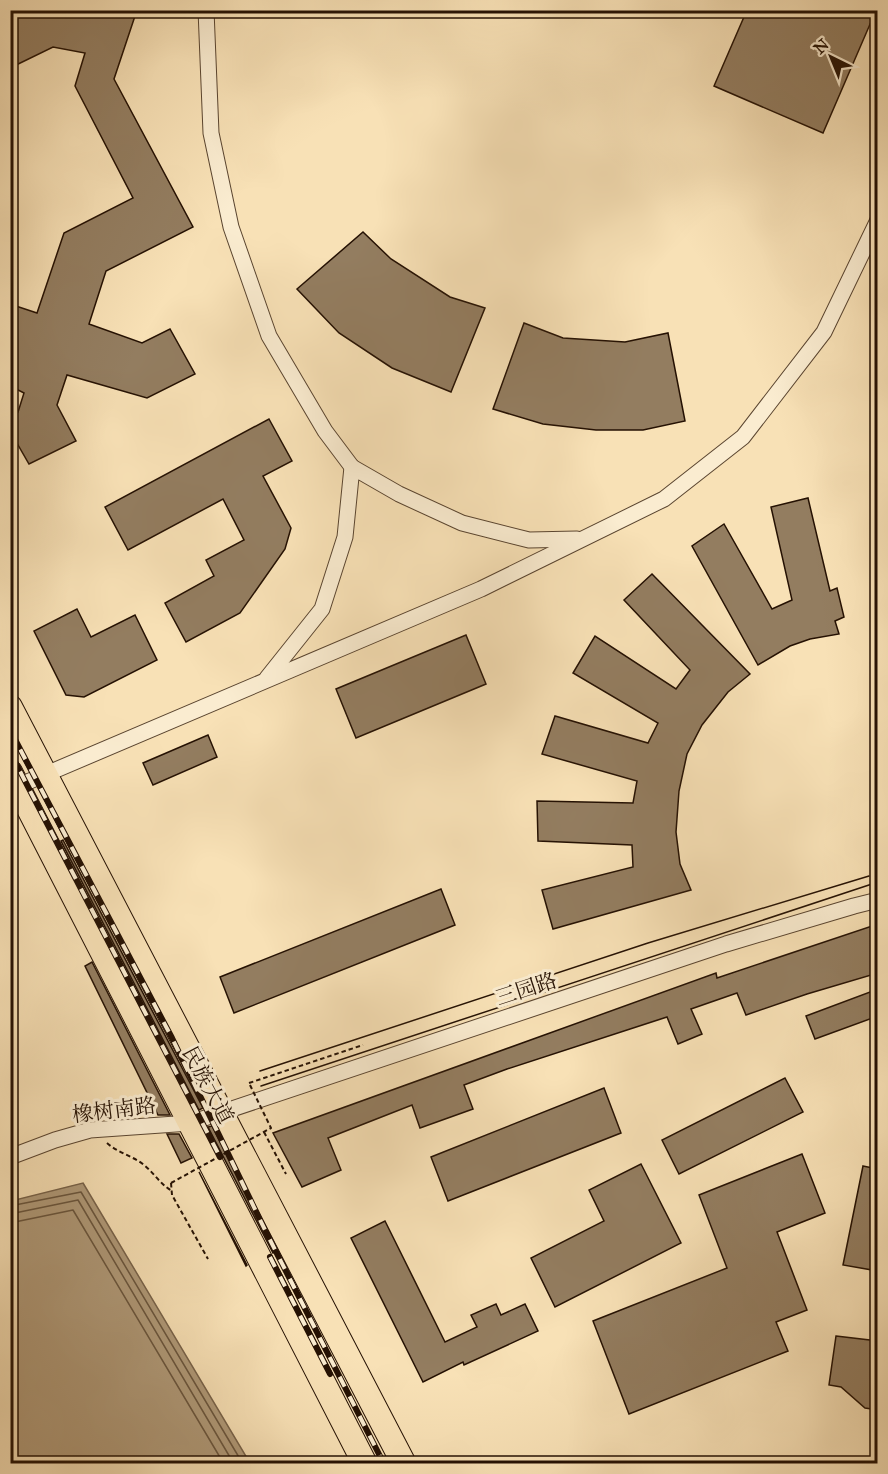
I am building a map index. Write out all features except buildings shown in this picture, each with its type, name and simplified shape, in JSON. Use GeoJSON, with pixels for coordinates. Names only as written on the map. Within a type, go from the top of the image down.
{"type":"FeatureCollection","features":[{"type":"Feature","properties":{"kind":"main road","name":"民族大道"},"geometry":{"type":"LineString","coordinates":[[10,707],[404,1464]]}},
{"type":"Feature","properties":{"kind":"main road","name":"民族大道"},"geometry":{"type":"LineString","coordinates":[[14,779],[365,1464]]}},
{"type":"Feature","properties":{"kind":"street"},"geometry":{"type":"LineString","coordinates":[[206,10],[212,133],[231,227],[269,336],[325,431],[352,467],[399,494],[462,523],[529,540],[582,539]]}},
{"type":"Feature","properties":{"kind":"street"},"geometry":{"type":"LineString","coordinates":[[14,779],[45,774],[481,589],[664,499],[743,437],[824,332],[878,220]]}},
{"type":"Feature","properties":{"kind":"street"},"geometry":{"type":"LineString","coordinates":[[266,680],[322,609],[345,537],[352,467]]}},
{"type":"Feature","properties":{"kind":"street","name":"三园路"},"geometry":{"type":"LineString","coordinates":[[190,1123],[726,944],[878,900]]}},
{"type":"Feature","properties":{"kind":"street","name":"橡树南路"},"geometry":{"type":"LineString","coordinates":[[10,1157],[90,1130],[190,1123]]}},
{"type":"Feature","properties":{"kind":"path"},"geometry":{"type":"LineString","coordinates":[[208,1259],[172,1195],[171,1183],[271,1128],[249,1083],[363,1046]]}},
{"type":"Feature","properties":{"kind":"path"},"geometry":{"type":"LineString","coordinates":[[90,1130],[117,1151],[144,1165],[172,1191]]}},
{"type":"Feature","properties":{"kind":"path"},"geometry":{"type":"LineString","coordinates":[[264,1132],[286,1174]]}},
{"type":"Feature","properties":{"kind":"water"},"geometry":{"type":"Polygon","coordinates":[[[83,1183],[250,1463],[11,1463],[11,1201],[83,1183]]]}},
{"type":"Feature","properties":{"kind":"tram line"},"geometry":{"type":"LineString","coordinates":[[260,1071],[648,943],[869,876]]}},
{"type":"Feature","properties":{"kind":"tram line"},"geometry":{"type":"LineString","coordinates":[[261,1086],[878,882]]}},
{"type":"Feature","properties":{"kind":"railway"},"geometry":{"type":"LineString","coordinates":[[10,730],[172,1038],[265,1230],[384,1464]]}},
{"type":"Feature","properties":{"kind":"railway"},"geometry":{"type":"LineString","coordinates":[[10,752],[220,1157]]}},
{"type":"Feature","properties":{"kind":"railway"},"geometry":{"type":"LineString","coordinates":[[270,1257],[330,1374]]}}]}
